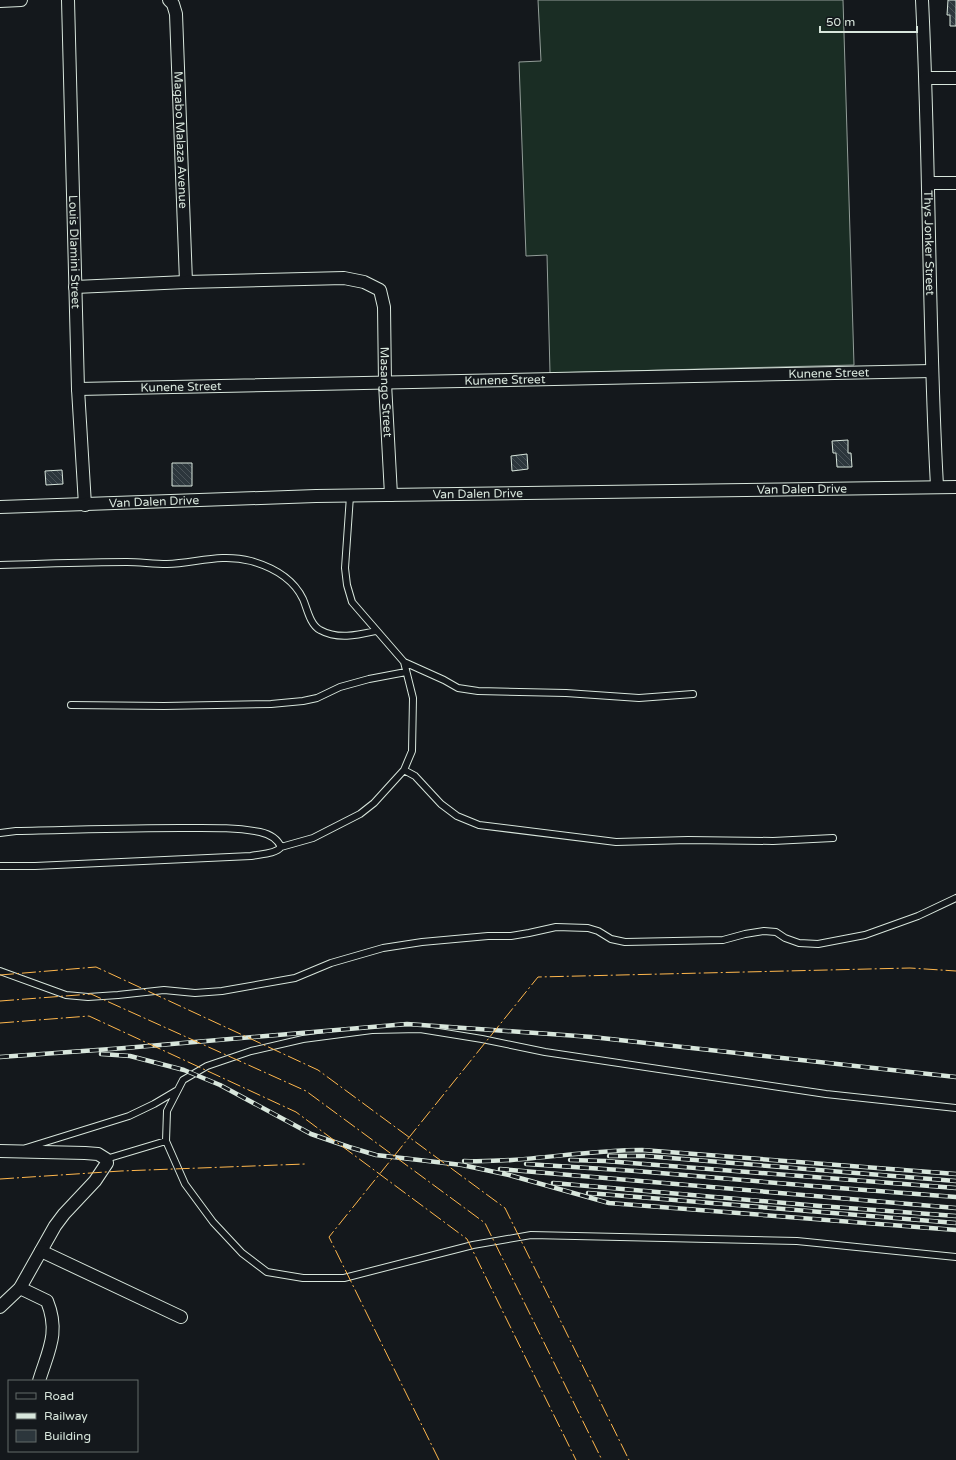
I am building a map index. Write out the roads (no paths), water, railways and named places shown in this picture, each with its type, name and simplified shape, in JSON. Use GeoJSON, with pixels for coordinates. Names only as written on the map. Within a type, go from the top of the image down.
{"type":"FeatureCollection","features":[{"type":"Feature","properties":{"kind":"street"},"geometry":{"type":"LineString","coordinates":[[0,1],[22,0]]}},
{"type":"Feature","properties":{"kind":"street","name":"Louis Dlamini Street"},"geometry":{"type":"LineString","coordinates":[[68,0],[78,389],[85,505]]}},
{"type":"Feature","properties":{"kind":"street","name":"Magabo Malaza Avenue"},"geometry":{"type":"LineString","coordinates":[[169,0],[173,4],[176,14],[186,282]]}},
{"type":"Feature","properties":{"kind":"street","name":"Thys Jonker Street"},"geometry":{"type":"LineString","coordinates":[[922,0],[926,78],[932,371],[937,486]]}},
{"type":"Feature","properties":{"kind":"street"},"geometry":{"type":"LineString","coordinates":[[926,78],[956,78]]}},
{"type":"Feature","properties":{"kind":"street"},"geometry":{"type":"LineString","coordinates":[[929,183],[956,183]]}},
{"type":"Feature","properties":{"kind":"street","name":"Masango Street"},"geometry":{"type":"LineString","coordinates":[[186,282],[344,278],[364,282],[380,290],[384,307],[385,383],[391,495]]}},
{"type":"Feature","properties":{"kind":"street"},"geometry":{"type":"LineString","coordinates":[[76,287],[186,282]]}},
{"type":"Feature","properties":{"kind":"street","name":"Kunene Street"},"geometry":{"type":"LineString","coordinates":[[78,389],[932,371]]}},
{"type":"Feature","properties":{"kind":"street","name":"Van Dalen Drive"},"geometry":{"type":"LineString","coordinates":[[0,507],[391,495],[937,486],[956,487]]}},
{"type":"Feature","properties":{"kind":"street"},"geometry":{"type":"LineString","coordinates":[[0,1151],[85,1152],[98,1154],[106,1159],[107,1163],[105,1169],[55,1226],[20,1288],[0,1307]]}},
{"type":"Feature","properties":{"kind":"street"},"geometry":{"type":"LineString","coordinates":[[41,1251],[180,1317]]}},
{"type":"Feature","properties":{"kind":"street"},"geometry":{"type":"LineString","coordinates":[[20,1288],[47,1301],[51,1312],[53,1336],[51,1348],[39,1380]]}},
{"type":"Feature","properties":{"kind":"lane"},"geometry":{"type":"LineString","coordinates":[[350,496],[345,568],[347,585],[352,602],[404,662],[458,688],[478,691],[566,693],[639,698],[693,694]]}},
{"type":"Feature","properties":{"kind":"lane"},"geometry":{"type":"LineString","coordinates":[[0,565],[129,562],[169,564],[228,557],[250,561],[278,572],[293,584],[302,597],[312,620],[319,630],[347,637],[376,631]]}},
{"type":"Feature","properties":{"kind":"lane"},"geometry":{"type":"LineString","coordinates":[[0,866],[42,866],[251,856],[278,850],[281,846],[313,838],[360,814],[374,804],[404,770],[412,751],[413,698],[404,662]]}},
{"type":"Feature","properties":{"kind":"lane"},"geometry":{"type":"LineString","coordinates":[[71,705],[172,706],[271,704],[303,701],[317,698],[340,687],[406,672]]}},
{"type":"Feature","properties":{"kind":"lane"},"geometry":{"type":"LineString","coordinates":[[404,770],[414,776],[441,804],[457,816],[479,825],[616,842],[688,840],[773,841],[833,838]]}},
{"type":"Feature","properties":{"kind":"lane"},"geometry":{"type":"LineString","coordinates":[[0,833],[16,831],[153,828],[235,828],[261,832],[273,837],[281,846]]}},
{"type":"Feature","properties":{"kind":"lane"},"geometry":{"type":"LineString","coordinates":[[0,971],[66,995],[103,996],[164,990],[195,993],[222,991],[295,978],[331,963],[383,948],[422,942],[488,936],[511,936],[556,926],[588,928],[598,931],[612,939],[625,942],[723,940],[764,931],[776,932],[785,938],[799,943],[818,944],[865,936],[918,916],[956,898]]}},
{"type":"Feature","properties":{"kind":"lane"},"geometry":{"type":"LineString","coordinates":[[956,1108],[818,1093],[545,1052],[420,1029],[372,1030],[303,1039],[251,1051],[207,1066],[183,1080],[166,1111],[166,1141],[185,1184],[213,1222],[242,1253],[267,1272],[303,1278],[344,1278],[473,1245],[531,1235],[797,1241],[956,1257]]}},
{"type":"Feature","properties":{"kind":"lane"},"geometry":{"type":"LineString","coordinates":[[18,1151],[129,1116],[154,1104],[177,1090]]}},
{"type":"Feature","properties":{"kind":"lane"},"geometry":{"type":"LineString","coordinates":[[106,1159],[166,1141]]}},
{"type":"Feature","properties":{"kind":"railway"},"geometry":{"type":"LineString","coordinates":[[0,1057],[407,1024],[592,1037],[956,1077]]}},
{"type":"Feature","properties":{"kind":"railway"},"geometry":{"type":"LineString","coordinates":[[101,1054],[130,1056],[184,1070],[220,1085],[311,1134],[376,1155],[462,1165],[509,1175],[609,1203],[956,1230]]}},
{"type":"Feature","properties":{"kind":"railway"},"geometry":{"type":"LineString","coordinates":[[464,1161],[509,1160],[597,1152],[642,1150],[956,1174]]}},
{"type":"Feature","properties":{"kind":"railway"},"geometry":{"type":"LineString","coordinates":[[609,1156],[645,1156],[956,1181]]}},
{"type":"Feature","properties":{"kind":"railway"},"geometry":{"type":"LineString","coordinates":[[570,1160],[605,1161],[956,1188]]}},
{"type":"Feature","properties":{"kind":"railway"},"geometry":{"type":"LineString","coordinates":[[526,1164],[636,1171],[956,1197]]}},
{"type":"Feature","properties":{"kind":"railway"},"geometry":{"type":"LineString","coordinates":[[500,1169],[956,1208]]}},
{"type":"Feature","properties":{"kind":"railway"},"geometry":{"type":"LineString","coordinates":[[553,1183],[956,1216]]}},
{"type":"Feature","properties":{"kind":"railway"},"geometry":{"type":"LineString","coordinates":[[588,1193],[956,1223]]}}]}
